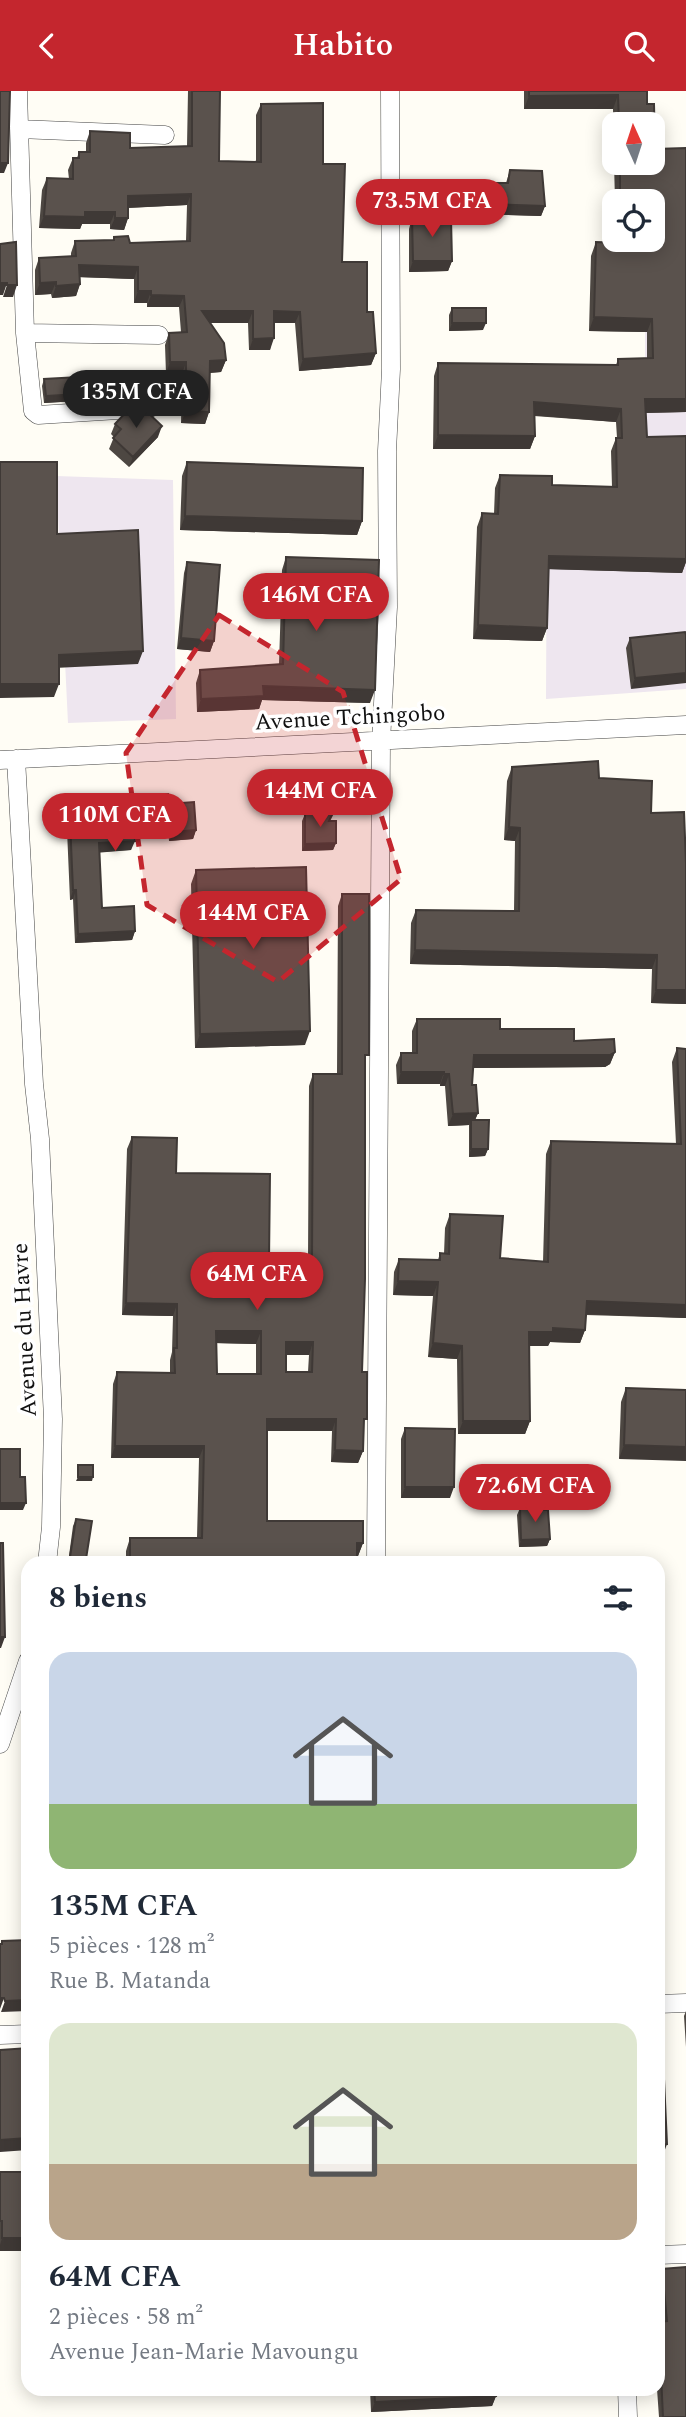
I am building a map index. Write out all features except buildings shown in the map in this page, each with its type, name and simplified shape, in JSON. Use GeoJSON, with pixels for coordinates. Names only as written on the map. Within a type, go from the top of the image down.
{"type":"FeatureCollection","features":[{"type":"Feature","properties":{"kind":"street"},"geometry":{"type":"LineString","coordinates":[[18,91],[25,333],[32,407],[35,414],[150,408]]}},
{"type":"Feature","properties":{"kind":"street"},"geometry":{"type":"LineString","coordinates":[[376,1556],[381,742],[388,607],[387,451],[391,369],[390,91]]}},
{"type":"Feature","properties":{"kind":"street"},"geometry":{"type":"LineString","coordinates":[[19,129],[165,135]]}},
{"type":"Feature","properties":{"kind":"street"},"geometry":{"type":"LineString","coordinates":[[25,333],[159,335]]}},
{"type":"Feature","properties":{"kind":"street","name":"Avenue Tchingobo"},"geometry":{"type":"LineString","coordinates":[[8,759],[686,725]]}},
{"type":"Feature","properties":{"kind":"street","name":"Avenue du Havre"},"geometry":{"type":"LineString","coordinates":[[8,759],[40,1152],[53,1419],[51,1527],[48,1556]]}},
{"type":"Feature","properties":{"kind":"street"},"geometry":{"type":"LineString","coordinates":[[0,1744],[21,1682]]}},
{"type":"Feature","properties":{"kind":"street"},"geometry":{"type":"LineString","coordinates":[[665,2004],[686,2003]]}},
{"type":"Feature","properties":{"kind":"street"},"geometry":{"type":"LineString","coordinates":[[0,2035],[21,2034]]}},
{"type":"Feature","properties":{"kind":"street"},"geometry":{"type":"LineString","coordinates":[[665,2255],[686,2254]]}},
{"type":"Feature","properties":{"kind":"street"},"geometry":{"type":"LineString","coordinates":[[627,2396],[628,2417]]}},
{"type":"Feature","properties":{"kind":"highlighted area"},"geometry":{"type":"Polygon","coordinates":[[[219,615],[343,692],[401,879],[278,982],[147,905],[126,753],[219,615]]]}},
{"type":"Feature","properties":{"kind":"shaded area"},"geometry":{"type":"Polygon","coordinates":[[[665,221],[686,221],[686,689],[546,699],[547,489],[620,488],[645,451],[645,252],[665,252],[665,221]]]}},
{"type":"Feature","properties":{"kind":"shaded area"},"geometry":{"type":"Polygon","coordinates":[[[56,476],[173,480],[176,719],[68,723],[56,476]]]}}]}
